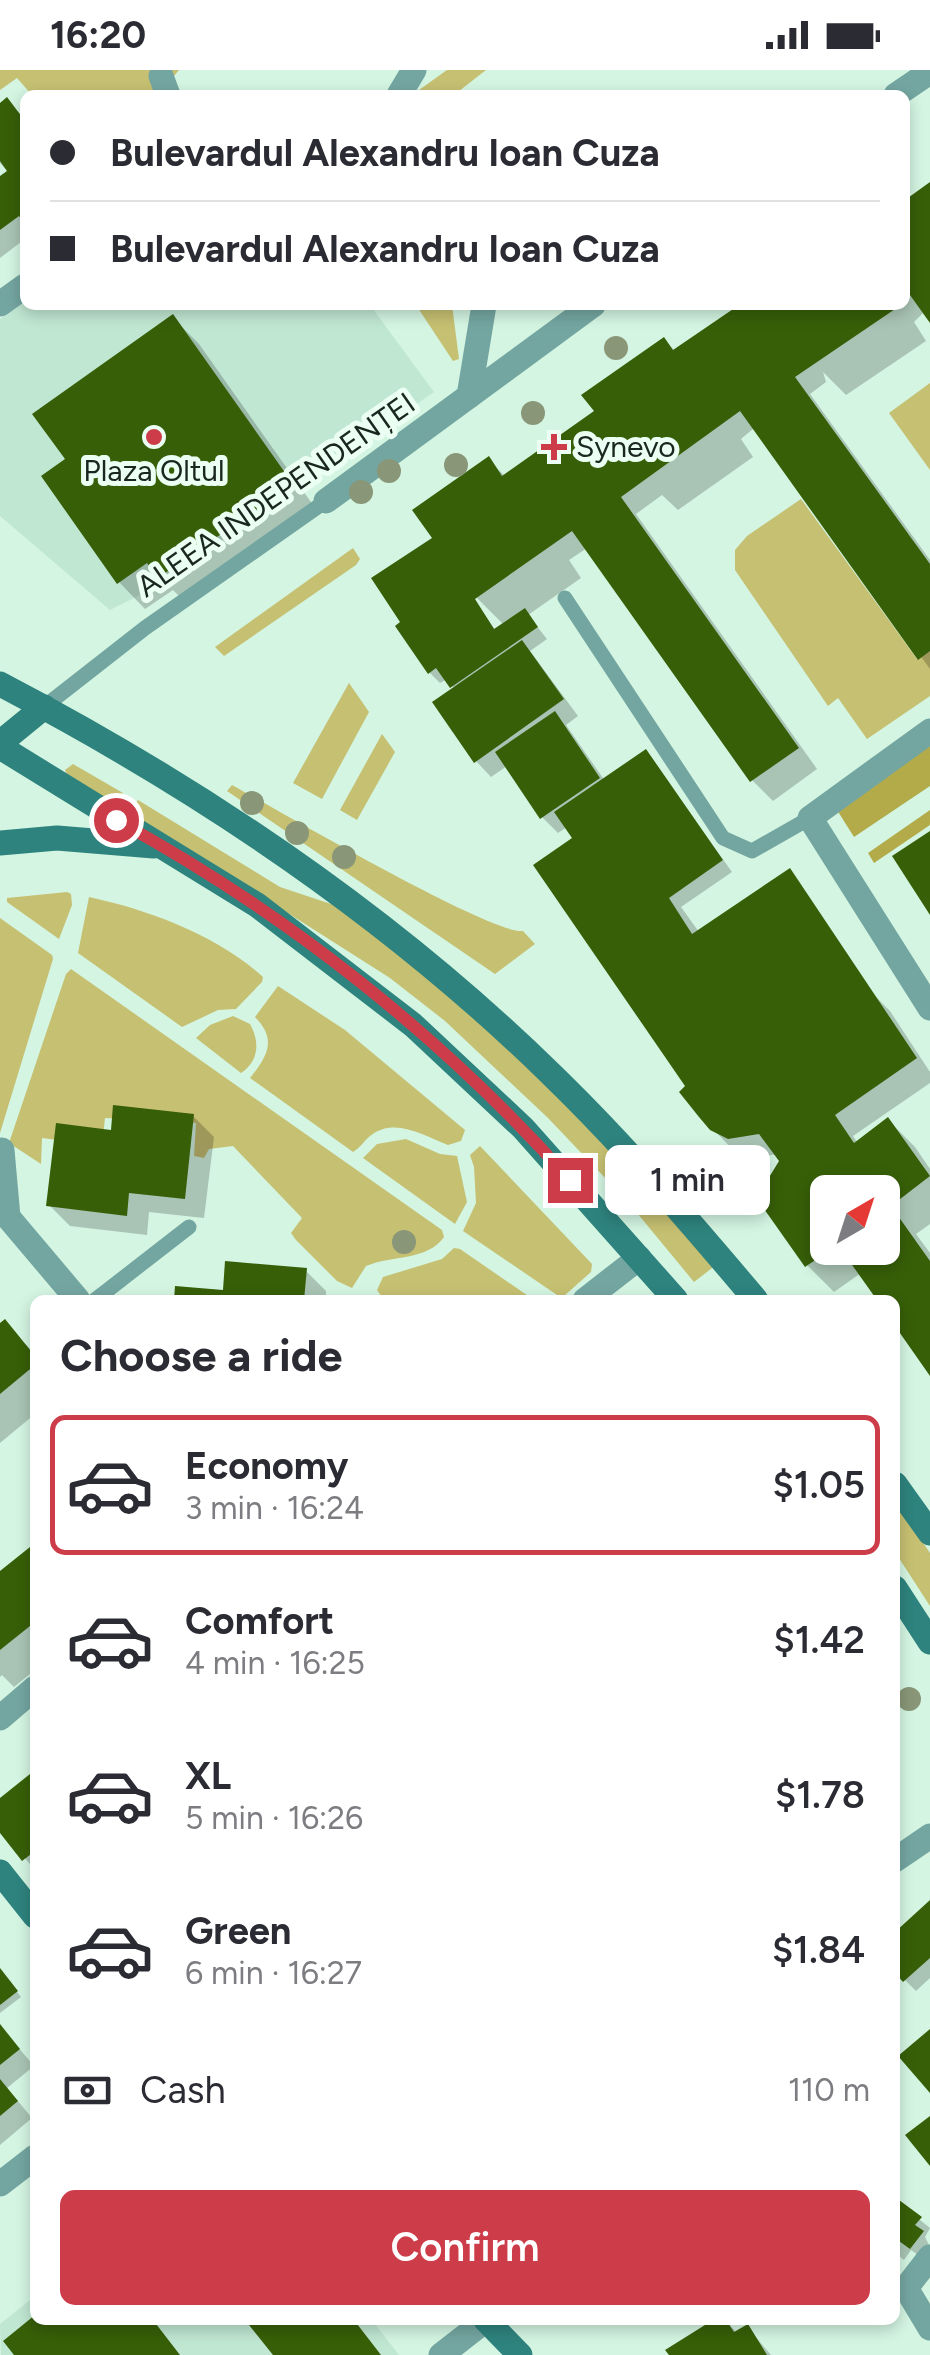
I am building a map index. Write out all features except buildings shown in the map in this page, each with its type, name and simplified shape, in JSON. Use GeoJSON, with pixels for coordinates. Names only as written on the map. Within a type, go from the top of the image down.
{"type":"FeatureCollection","features":[{"type":"Feature","properties":{"kind":"main road"},"geometry":{"type":"LineString","coordinates":[[0,684],[138,762],[317,878],[442,977],[552,1075],[664,1192],[752,1295]]}},
{"type":"Feature","properties":{"kind":"main road","name":"ALEEA INDEPENDENȚEI"},"geometry":{"type":"LineString","coordinates":[[0,745],[44,707]]}},
{"type":"Feature","properties":{"kind":"main road"},"geometry":{"type":"LineString","coordinates":[[0,745],[257,905],[412,1025],[523,1128],[672,1295]]}},
{"type":"Feature","properties":{"kind":"main road"},"geometry":{"type":"LineString","coordinates":[[0,843],[57,838],[166,847]]}},
{"type":"Feature","properties":{"kind":"main road"},"geometry":{"type":"LineString","coordinates":[[900,1491],[930,1534]]}},
{"type":"Feature","properties":{"kind":"main road"},"geometry":{"type":"LineString","coordinates":[[900,1596],[930,1642]]}},
{"type":"Feature","properties":{"kind":"main road"},"geometry":{"type":"LineString","coordinates":[[0,1872],[30,1910]]}},
{"type":"Feature","properties":{"kind":"main road"},"geometry":{"type":"LineString","coordinates":[[491,2325],[520,2355]]}},
{"type":"Feature","properties":{"kind":"street"},"geometry":{"type":"LineString","coordinates":[[903,90],[930,72]]}},
{"type":"Feature","properties":{"kind":"street"},"geometry":{"type":"LineString","coordinates":[[469,396],[483,310]]}},
{"type":"Feature","properties":{"kind":"street","name":"ALEEA INDEPENDENȚEI"},"geometry":{"type":"LineString","coordinates":[[326,502],[586,310]]}},
{"type":"Feature","properties":{"kind":"street"},"geometry":{"type":"LineString","coordinates":[[930,731],[810,818],[930,1008]]}},
{"type":"Feature","properties":{"kind":"street"},"geometry":{"type":"LineString","coordinates":[[2,1150],[4,1220],[73,1295]]}},
{"type":"Feature","properties":{"kind":"street"},"geometry":{"type":"LineString","coordinates":[[591,1295],[639,1258]]}},
{"type":"Feature","properties":{"kind":"street"},"geometry":{"type":"LineString","coordinates":[[0,1718],[30,1692]]}},
{"type":"Feature","properties":{"kind":"street"},"geometry":{"type":"LineString","coordinates":[[900,1857],[930,1836]]}},
{"type":"Feature","properties":{"kind":"street"},"geometry":{"type":"LineString","coordinates":[[0,2184],[30,2161]]}},
{"type":"Feature","properties":{"kind":"street"},"geometry":{"type":"LineString","coordinates":[[930,2256],[906,2288],[930,2328]]}},
{"type":"Feature","properties":{"kind":"street"},"geometry":{"type":"LineString","coordinates":[[440,2355],[479,2325]]}},
{"type":"Feature","properties":{"kind":"lane","name":"ALEEA INDEPENDENȚEI"},"geometry":{"type":"LineString","coordinates":[[44,707],[146,628],[326,502]]}},
{"type":"Feature","properties":{"kind":"lane"},"geometry":{"type":"LineString","coordinates":[[565,598],[723,838],[752,851],[810,818]]}},
{"type":"Feature","properties":{"kind":"lane"},"geometry":{"type":"LineString","coordinates":[[101,1295],[188,1228]]}},
{"type":"Feature","properties":{"kind":"shaded area"},"geometry":{"type":"Polygon","coordinates":[[[0,70],[179,70],[162,90],[28,90],[17,78],[0,90],[0,70]]]}},
{"type":"Feature","properties":{"kind":"shaded area"},"geometry":{"type":"Polygon","coordinates":[[[447,70],[486,70],[460,90],[419,90],[447,70]]]}},
{"type":"Feature","properties":{"kind":"shaded area"},"geometry":{"type":"Polygon","coordinates":[[[20,305],[20,310],[374,310],[434,392],[150,590],[110,610],[0,516],[0,319],[20,305]]]}},
{"type":"Feature","properties":{"kind":"shaded area"},"geometry":{"type":"Polygon","coordinates":[[[419,310],[453,310],[459,359],[453,361],[419,310]]]}},
{"type":"Feature","properties":{"kind":"shaded area"},"geometry":{"type":"Polygon","coordinates":[[[930,383],[930,470],[889,413],[930,383]]]}},
{"type":"Feature","properties":{"kind":"shaded area"},"geometry":{"type":"Polygon","coordinates":[[[801,499],[917,659],[930,651],[930,696],[867,739],[838,698],[828,706],[735,570],[735,550],[747,536],[801,499]]]}},
{"type":"Feature","properties":{"kind":"shaded area"},"geometry":{"type":"Polygon","coordinates":[[[353,548],[360,559],[356,565],[224,656],[215,647],[353,548]]]}},
{"type":"Feature","properties":{"kind":"shaded area"},"geometry":{"type":"Polygon","coordinates":[[[349,683],[369,712],[322,799],[293,783],[349,683]]]}},
{"type":"Feature","properties":{"kind":"shaded area"},"geometry":{"type":"Polygon","coordinates":[[[382,734],[395,752],[357,820],[340,810],[382,734]]]}},
{"type":"Feature","properties":{"kind":"shaded area"},"geometry":{"type":"Polygon","coordinates":[[[930,744],[930,786],[854,837],[837,810],[930,744]]]}},
{"type":"Feature","properties":{"kind":"shaded area"},"geometry":{"type":"Polygon","coordinates":[[[73,764],[123,793],[116,805],[68,777],[65,770],[73,764]]]}},
{"type":"Feature","properties":{"kind":"shaded area"},"geometry":{"type":"Polygon","coordinates":[[[232,785],[428,893],[503,927],[523,931],[535,944],[495,974],[227,791],[232,785]]]}},
{"type":"Feature","properties":{"kind":"shaded area"},"geometry":{"type":"Polygon","coordinates":[[[138,800],[280,887],[340,907],[529,1060],[716,1265],[694,1282],[628,1202],[548,1118],[445,1021],[390,978],[129,812],[138,800]]]}},
{"type":"Feature","properties":{"kind":"shaded area"},"geometry":{"type":"Polygon","coordinates":[[[930,810],[930,825],[874,863],[868,853],[930,810]]]}},
{"type":"Feature","properties":{"kind":"shaded area"},"geometry":{"type":"Polygon","coordinates":[[[71,894],[72,905],[59,939],[7,902],[7,898],[71,894]]]}},
{"type":"Feature","properties":{"kind":"shaded area"},"geometry":{"type":"Polygon","coordinates":[[[89,897],[158,917],[204,937],[245,962],[263,977],[262,982],[236,1009],[218,1010],[182,1027],[78,953],[89,897]]]}},
{"type":"Feature","properties":{"kind":"shaded area"},"geometry":{"type":"Polygon","coordinates":[[[0,918],[53,959],[0,1133],[0,918]]]}},
{"type":"Feature","properties":{"kind":"shaded area"},"geometry":{"type":"Polygon","coordinates":[[[71,969],[442,1230],[444,1237],[419,1254],[366,1266],[352,1288],[337,1281],[296,1240],[291,1233],[302,1218],[233,1146],[209,1149],[204,1158],[194,1156],[196,1123],[105,1118],[102,1146],[42,1138],[41,1164],[9,1143],[66,974],[71,969]]]}},
{"type":"Feature","properties":{"kind":"shaded area"},"geometry":{"type":"Polygon","coordinates":[[[278,986],[345,1030],[465,1130],[461,1141],[448,1145],[409,1130],[389,1128],[370,1136],[353,1152],[250,1078],[268,1048],[266,1033],[255,1017],[278,986]]]}},
{"type":"Feature","properties":{"kind":"shaded area"},"geometry":{"type":"Polygon","coordinates":[[[233,1016],[250,1024],[256,1044],[251,1063],[241,1073],[196,1038],[210,1025],[233,1016]]]}},
{"type":"Feature","properties":{"kind":"shaded area"},"geometry":{"type":"Polygon","coordinates":[[[406,1139],[440,1154],[457,1156],[467,1202],[455,1224],[363,1158],[377,1144],[406,1139]]]}},
{"type":"Feature","properties":{"kind":"shaded area"},"geometry":{"type":"Polygon","coordinates":[[[480,1146],[592,1264],[591,1272],[565,1295],[557,1295],[463,1231],[476,1203],[470,1155],[480,1146]]]}},
{"type":"Feature","properties":{"kind":"shaded area"},"geometry":{"type":"Polygon","coordinates":[[[454,1248],[460,1249],[527,1295],[380,1295],[377,1290],[383,1277],[442,1259],[454,1248]]]}},
{"type":"Feature","properties":{"kind":"shaded area"},"geometry":{"type":"Polygon","coordinates":[[[900,1508],[930,1553],[930,1606],[900,1560],[900,1508]]]}},
{"type":"Feature","properties":{"kind":"shaded area"},"geometry":{"type":"Polygon","coordinates":[[[30,2300],[30,2325],[376,2325],[399,2355],[1,2355],[0,2324],[30,2300]]]}},
{"type":"Feature","properties":{"kind":"place","name":"Plaza Oltul"},"geometry":{"type":"Point","coordinates":[154,437]}},
{"type":"Feature","properties":{"kind":"place","name":"Synevo"},"geometry":{"type":"Point","coordinates":[554,447]}},
{"type":"Feature","properties":{"kind":"route"},"geometry":{"type":"LineString","coordinates":[[116,820],[257,905],[412,1025],[523,1128],[570,1180]]}}]}
